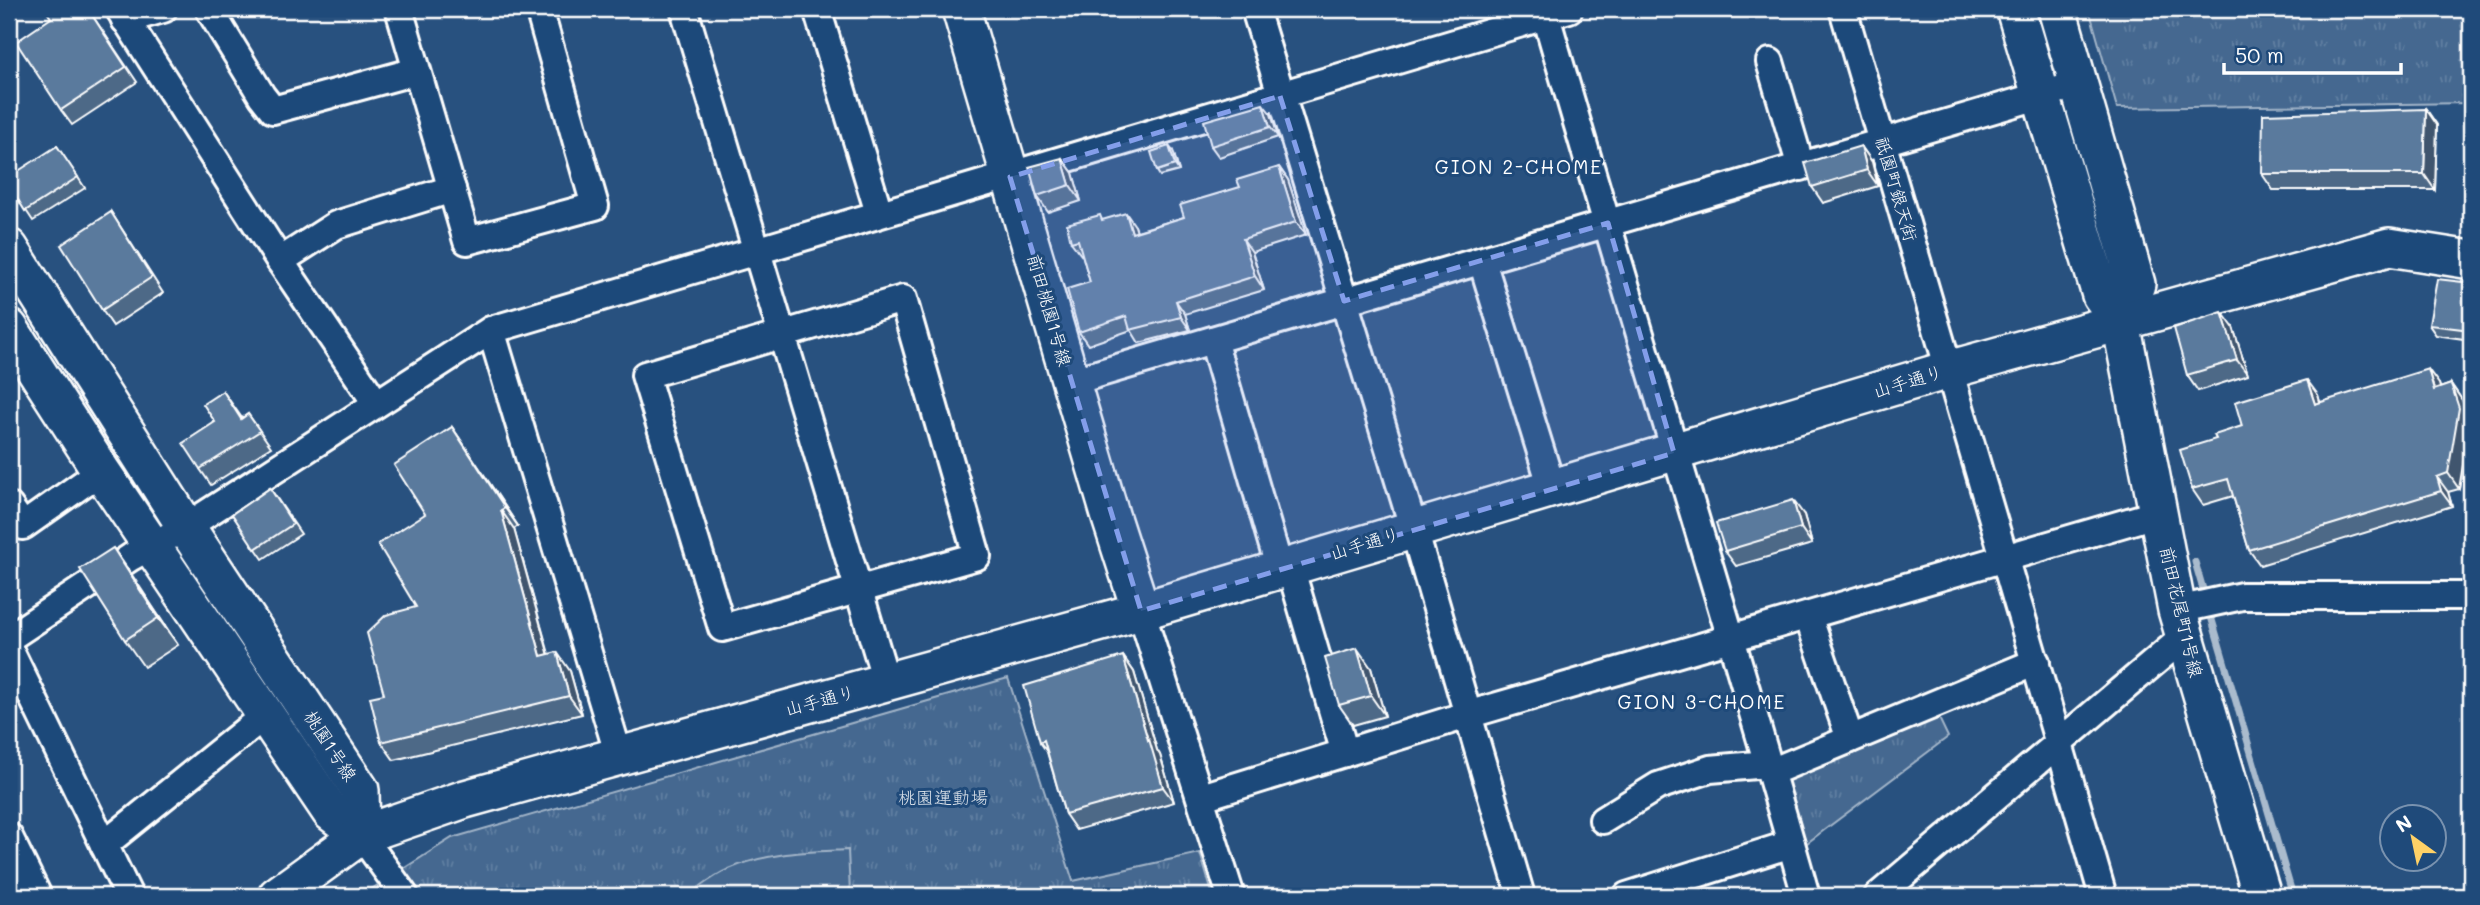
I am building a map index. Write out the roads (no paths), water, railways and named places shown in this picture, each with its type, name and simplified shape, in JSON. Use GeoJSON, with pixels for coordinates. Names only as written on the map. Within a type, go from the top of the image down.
{"type":"FeatureCollection","features":[{"type":"Feature","properties":{"kind":"street"},"geometry":{"type":"LineString","coordinates":[[163,9],[122,14],[280,261],[376,403]]}},
{"type":"Feature","properties":{"kind":"street"},"geometry":{"type":"LineString","coordinates":[[209,9],[273,110],[416,71]]}},
{"type":"Feature","properties":{"kind":"street"},"geometry":{"type":"LineString","coordinates":[[399,9],[467,241],[595,206],[539,9]]}},
{"type":"Feature","properties":{"kind":"street"},"geometry":{"type":"LineString","coordinates":[[684,9],[887,684]]}},
{"type":"Feature","properties":{"kind":"street"},"geometry":{"type":"LineString","coordinates":[[817,9],[878,214]]}},
{"type":"Feature","properties":{"kind":"street","name":"前田桃園1号線"},"geometry":{"type":"LineString","coordinates":[[961,9],[1070,382],[1141,611]]}},
{"type":"Feature","properties":{"kind":"street"},"geometry":{"type":"LineString","coordinates":[[1255,9],[1414,530],[1521,896]]}},
{"type":"Feature","properties":{"kind":"street","name":"祇園町銀天街"},"geometry":{"type":"LineString","coordinates":[[1843,9],[2006,558],[2099,894]]}},
{"type":"Feature","properties":{"kind":"street","name":"前田花尾町1号線"},"geometry":{"type":"LineString","coordinates":[[2015,9],[2101,295],[2121,323],[2159,513],[2194,613],[2262,896]]}},
{"type":"Feature","properties":{"kind":"street"},"geometry":{"type":"LineString","coordinates":[[2057,9],[2136,284],[2121,323]]}},
{"type":"Feature","properties":{"kind":"street"},"geometry":{"type":"LineString","coordinates":[[9,638],[131,557],[186,527],[491,330],[1280,96],[1553,11],[1608,223],[1806,896]]}},
{"type":"Feature","properties":{"kind":"street"},"geometry":{"type":"LineString","coordinates":[[1770,62],[1801,167]]}},
{"type":"Feature","properties":{"kind":"street"},"geometry":{"type":"LineString","coordinates":[[1070,382],[2079,83]]}},
{"type":"Feature","properties":{"kind":"street"},"geometry":{"type":"LineString","coordinates":[[280,261],[336,225],[452,189]]}},
{"type":"Feature","properties":{"kind":"street","name":"山手通り"},"geometry":{"type":"LineString","coordinates":[[277,896],[361,835],[466,799],[887,684],[1948,370],[2389,247],[2471,260]]}},
{"type":"Feature","properties":{"kind":"street","name":"桃園1号線"},"geometry":{"type":"LineString","coordinates":[[11,256],[360,790],[361,835]]}},
{"type":"Feature","properties":{"kind":"street"},"geometry":{"type":"LineString","coordinates":[[1482,261],[1552,488]]}},
{"type":"Feature","properties":{"kind":"street"},"geometry":{"type":"LineString","coordinates":[[903,299],[977,555],[858,590],[722,628],[645,375],[903,299]]}},
{"type":"Feature","properties":{"kind":"street","name":"桃園1号線"},"geometry":{"type":"LineString","coordinates":[[9,328],[331,812],[361,835]]}},
{"type":"Feature","properties":{"kind":"street"},"geometry":{"type":"LineString","coordinates":[[491,330],[619,756]]}},
{"type":"Feature","properties":{"kind":"street"},"geometry":{"type":"LineString","coordinates":[[1213,340],[1345,753]]}},
{"type":"Feature","properties":{"kind":"street"},"geometry":{"type":"LineString","coordinates":[[9,506],[23,526],[102,471]]}},
{"type":"Feature","properties":{"kind":"street"},"geometry":{"type":"LineString","coordinates":[[1202,797],[1467,715],[2159,513]]}},
{"type":"Feature","properties":{"kind":"street"},"geometry":{"type":"LineString","coordinates":[[1878,896],[2059,743],[2194,613],[2242,596],[2471,596]]}},
{"type":"Feature","properties":{"kind":"street"},"geometry":{"type":"LineString","coordinates":[[1141,611],[1202,797],[1231,896]]}},
{"type":"Feature","properties":{"kind":"street"},"geometry":{"type":"LineString","coordinates":[[1808,616],[1850,739]]}},
{"type":"Feature","properties":{"kind":"street"},"geometry":{"type":"LineString","coordinates":[[9,649],[129,896]]}},
{"type":"Feature","properties":{"kind":"street"},"geometry":{"type":"LineString","coordinates":[[1603,820],[1658,786],[1710,769],[1770,768],[1850,739],[2036,662]]}},
{"type":"Feature","properties":{"kind":"street"},"geometry":{"type":"LineString","coordinates":[[104,845],[265,715]]}},
{"type":"Feature","properties":{"kind":"street"},"geometry":{"type":"LineString","coordinates":[[361,835],[405,896]]}},
{"type":"Feature","properties":{"kind":"street"},"geometry":{"type":"LineString","coordinates":[[9,837],[38,896]]}},
{"type":"Feature","properties":{"kind":"street"},"geometry":{"type":"LineString","coordinates":[[1626,896],[1791,845]]}},
{"type":"Feature","properties":{"kind":"waterway"},"geometry":{"type":"LineString","coordinates":[[2195,562],[2293,896]]}},
{"type":"Feature","properties":{"kind":"district","name":"GION 2-CHOME"},"geometry":{"type":"Point","coordinates":[1519,167]}},
{"type":"Feature","properties":{"kind":"district","name":"GION 3-CHOME"},"geometry":{"type":"Point","coordinates":[1702,702]}},
{"type":"Feature","properties":{"kind":"park label","name":"桃園運動場"},"geometry":{"type":"Point","coordinates":[943,798]}}]}
